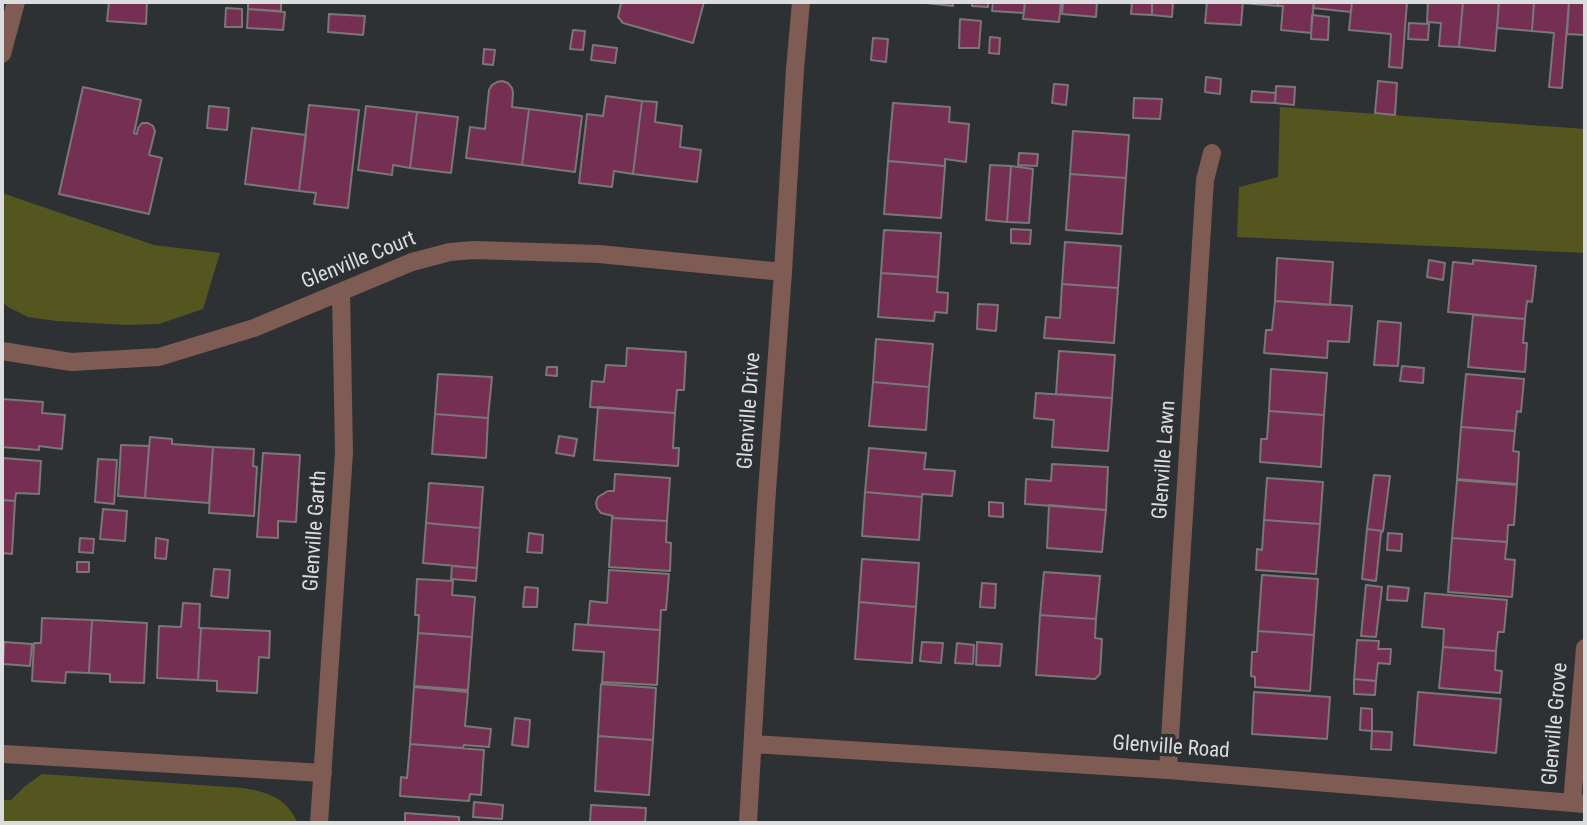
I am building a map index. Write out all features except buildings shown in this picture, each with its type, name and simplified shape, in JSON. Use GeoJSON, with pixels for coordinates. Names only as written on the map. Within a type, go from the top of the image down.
{"type":"FeatureCollection","features":[{"type":"Feature","properties":{"kind":"street"},"geometry":{"type":"LineString","coordinates":[[2,54],[16,2]]}},
{"type":"Feature","properties":{"kind":"street","name":"Glenville Drive"},"geometry":{"type":"LineString","coordinates":[[748,823],[766,505],[795,69],[802,2]]}},
{"type":"Feature","properties":{"kind":"street","name":"Glenville Lawn"},"geometry":{"type":"LineString","coordinates":[[1168,771],[1205,180],[1212,153]]}},
{"type":"Feature","properties":{"kind":"street","name":"Glenville Court"},"geometry":{"type":"LineString","coordinates":[[2,351],[71,362],[159,357],[254,328],[412,262],[450,252],[474,250],[599,254],[783,272]]}},
{"type":"Feature","properties":{"kind":"street","name":"Glenville Garth"},"geometry":{"type":"LineString","coordinates":[[319,823],[344,453],[341,292]]}},
{"type":"Feature","properties":{"kind":"street","name":"Glenville Grove"},"geometry":{"type":"LineString","coordinates":[[1579,804],[1585,648]]}},
{"type":"Feature","properties":{"kind":"street","name":"Glenville Road"},"geometry":{"type":"LineString","coordinates":[[753,744],[1168,771],[1579,804]]}},
{"type":"Feature","properties":{"kind":"street"},"geometry":{"type":"LineString","coordinates":[[4,754],[323,773]]}},
{"type":"Feature","properties":{"kind":"shaded area"},"geometry":{"type":"Polygon","coordinates":[[[1280,107],[1585,129],[1585,253],[1237,237],[1239,187],[1278,177],[1280,107]]]}},
{"type":"Feature","properties":{"kind":"shaded area"},"geometry":{"type":"Polygon","coordinates":[[[2,193],[154,245],[220,253],[203,309],[159,324],[126,325],[28,317],[8,307],[2,302],[2,193]]]}},
{"type":"Feature","properties":{"kind":"shaded area"},"geometry":{"type":"Polygon","coordinates":[[[42,774],[243,788],[276,798],[288,807],[298,823],[2,823],[2,800],[11,800],[42,774]]]}}]}
